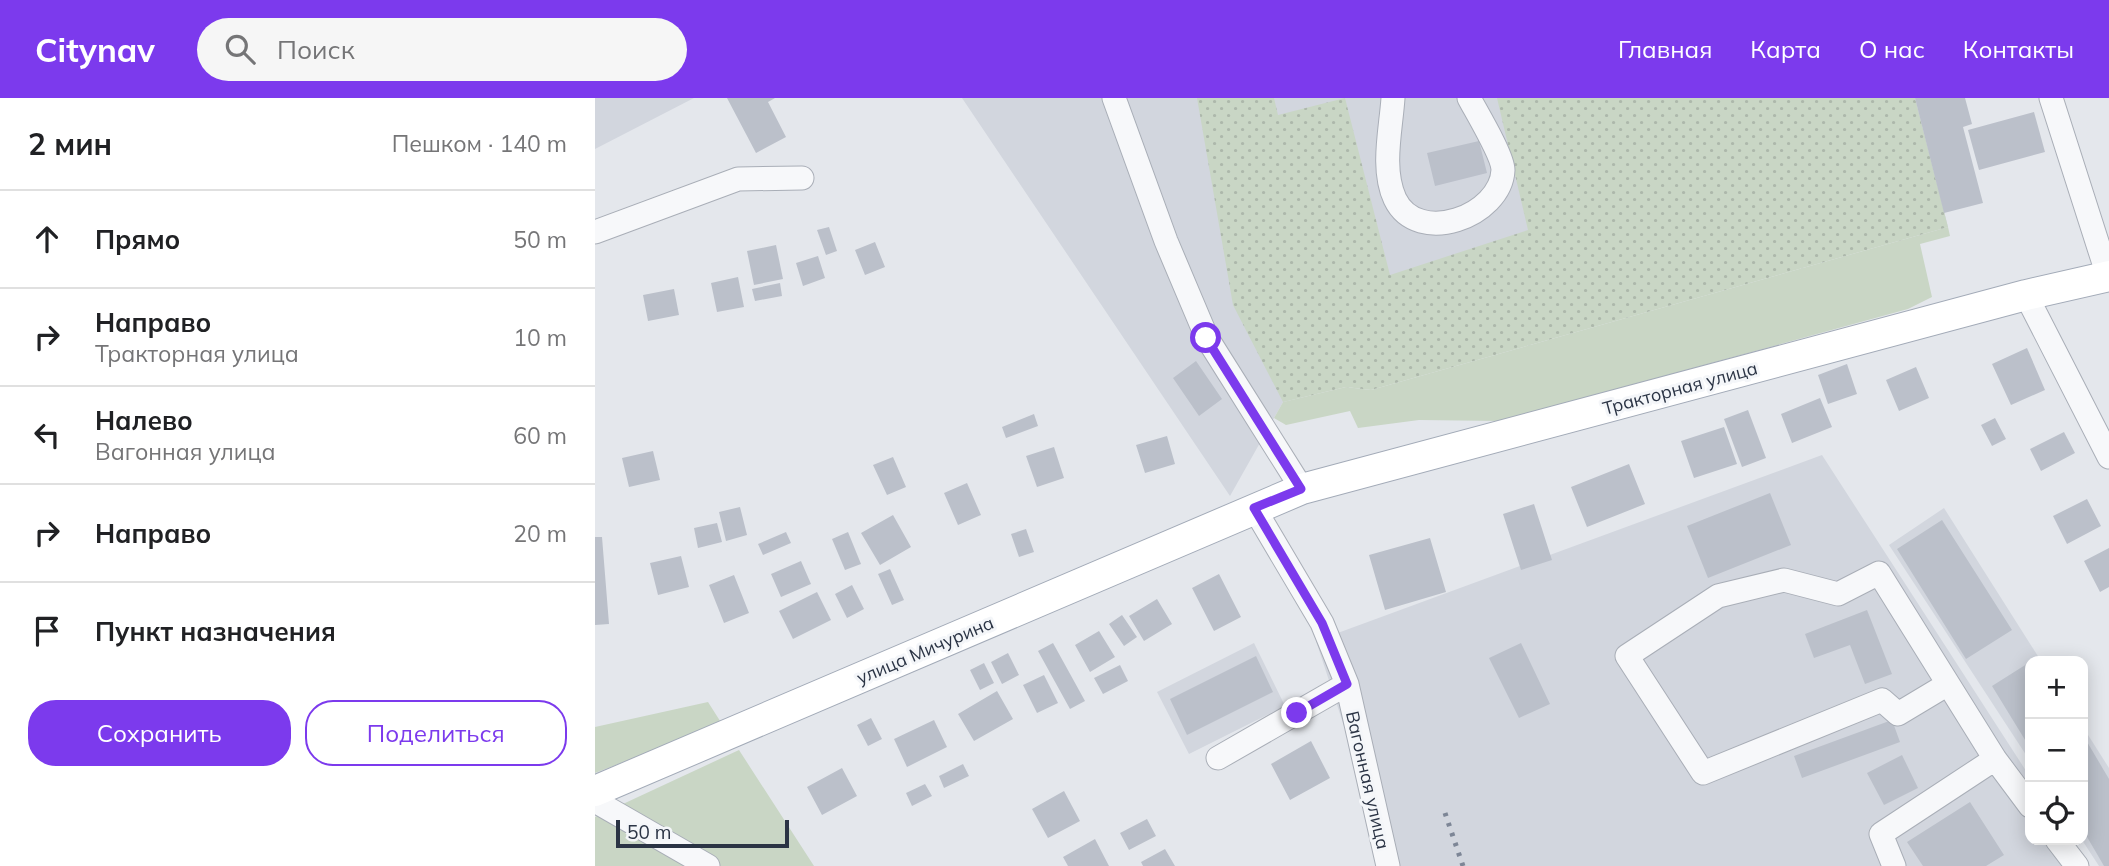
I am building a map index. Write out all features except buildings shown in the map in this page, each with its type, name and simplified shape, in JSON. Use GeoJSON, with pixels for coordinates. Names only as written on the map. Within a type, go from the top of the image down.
{"type":"FeatureCollection","features":[{"type":"Feature","properties":{"kind":"main road","name":"Тракторная улица"},"geometry":{"type":"LineString","coordinates":[[1254,508],[1301,489],[2026,295],[2108,276]]}},
{"type":"Feature","properties":{"kind":"main road","name":"улица Мичурина"},"geometry":{"type":"LineString","coordinates":[[595,791],[1254,508]]}},
{"type":"Feature","properties":{"kind":"street"},"geometry":{"type":"LineString","coordinates":[[1114,98],[1166,241],[1206,338],[1301,489]]}},
{"type":"Feature","properties":{"kind":"street"},"geometry":{"type":"LineString","coordinates":[[1393,98],[1388,165],[1395,200],[1414,218],[1443,225],[1478,211],[1500,190],[1503,167],[1469,98]]}},
{"type":"Feature","properties":{"kind":"street"},"geometry":{"type":"LineString","coordinates":[[2051,98],[2108,276]]}},
{"type":"Feature","properties":{"kind":"street"},"geometry":{"type":"LineString","coordinates":[[595,232],[738,179],[802,178]]}},
{"type":"Feature","properties":{"kind":"street"},"geometry":{"type":"LineString","coordinates":[[2026,295],[2109,457]]}},
{"type":"Feature","properties":{"kind":"street","name":"Вагонная улица"},"geometry":{"type":"LineString","coordinates":[[1254,508],[1322,623],[1347,684],[1388,866]]}},
{"type":"Feature","properties":{"kind":"street"},"geometry":{"type":"LineString","coordinates":[[1948,684],[1898,714],[1882,700],[1703,773],[1627,656],[1718,596],[1784,580],[1838,593],[1879,572],[1995,760],[2025,799]]}},
{"type":"Feature","properties":{"kind":"street"},"geometry":{"type":"LineString","coordinates":[[1218,758],[1347,684]]}},
{"type":"Feature","properties":{"kind":"street"},"geometry":{"type":"LineString","coordinates":[[1894,866],[1881,834],[1995,760]]}},
{"type":"Feature","properties":{"kind":"street"},"geometry":{"type":"LineString","coordinates":[[595,801],[708,866]]}},
{"type":"Feature","properties":{"kind":"street"},"geometry":{"type":"LineString","coordinates":[[2061,845],[2077,866]]}},
{"type":"Feature","properties":{"kind":"shaded area"},"geometry":{"type":"Polygon","coordinates":[[[595,98],[694,98],[595,149],[595,98]]]}},
{"type":"Feature","properties":{"kind":"shaded area"},"geometry":{"type":"Polygon","coordinates":[[[962,98],[1915,98],[1948,227],[1283,402],[1230,496],[962,98]]]}},
{"type":"Feature","properties":{"kind":"shaded area"},"geometry":{"type":"Polygon","coordinates":[[[1822,455],[2025,769],[2025,845],[2074,845],[2088,866],[1390,866],[1316,641],[1822,455]]]}},
{"type":"Feature","properties":{"kind":"shaded area"},"geometry":{"type":"Polygon","coordinates":[[[1944,508],[2038,656],[2025,656],[2025,753],[1889,545],[1944,508]]]}},
{"type":"Feature","properties":{"kind":"shaded area"},"geometry":{"type":"Polygon","coordinates":[[[1254,643],[1285,706],[1189,754],[1157,692],[1254,643]]]}},
{"type":"Feature","properties":{"kind":"shaded area"},"geometry":{"type":"Polygon","coordinates":[[[2088,735],[2109,768],[2109,866],[2099,866],[2085,845],[2088,845],[2088,735]]]}},
{"type":"Feature","properties":{"kind":"green space"},"geometry":{"type":"Polygon","coordinates":[[[1197,98],[1274,98],[1278,115],[1345,98],[1390,275],[1528,230],[1497,98],[1915,98],[1948,227],[1371,390],[1346,387],[1283,402],[1233,305],[1197,98]]]}},
{"type":"Feature","properties":{"kind":"green space"},"geometry":{"type":"Polygon","coordinates":[[[1948,227],[1950,236],[1920,244],[1932,297],[1908,309],[1500,421],[1419,420],[1358,428],[1350,411],[1286,425],[1274,418],[1283,402],[1346,387],[1371,390],[1948,227]]]}},
{"type":"Feature","properties":{"kind":"green space"},"geometry":{"type":"Polygon","coordinates":[[[708,702],[722,724],[595,773],[595,727],[708,702]]]}},
{"type":"Feature","properties":{"kind":"green space"},"geometry":{"type":"Polygon","coordinates":[[[739,750],[814,866],[595,866],[595,817],[739,750]]]}},
{"type":"Feature","properties":{"kind":"railway"},"geometry":{"type":"LineString","coordinates":[[1445,813],[1463,866]]}},
{"type":"Feature","properties":{"kind":"route"},"geometry":{"type":"LineString","coordinates":[[1206,338],[1301,489],[1254,508],[1322,623],[1347,684],[1297,713]]}}]}
